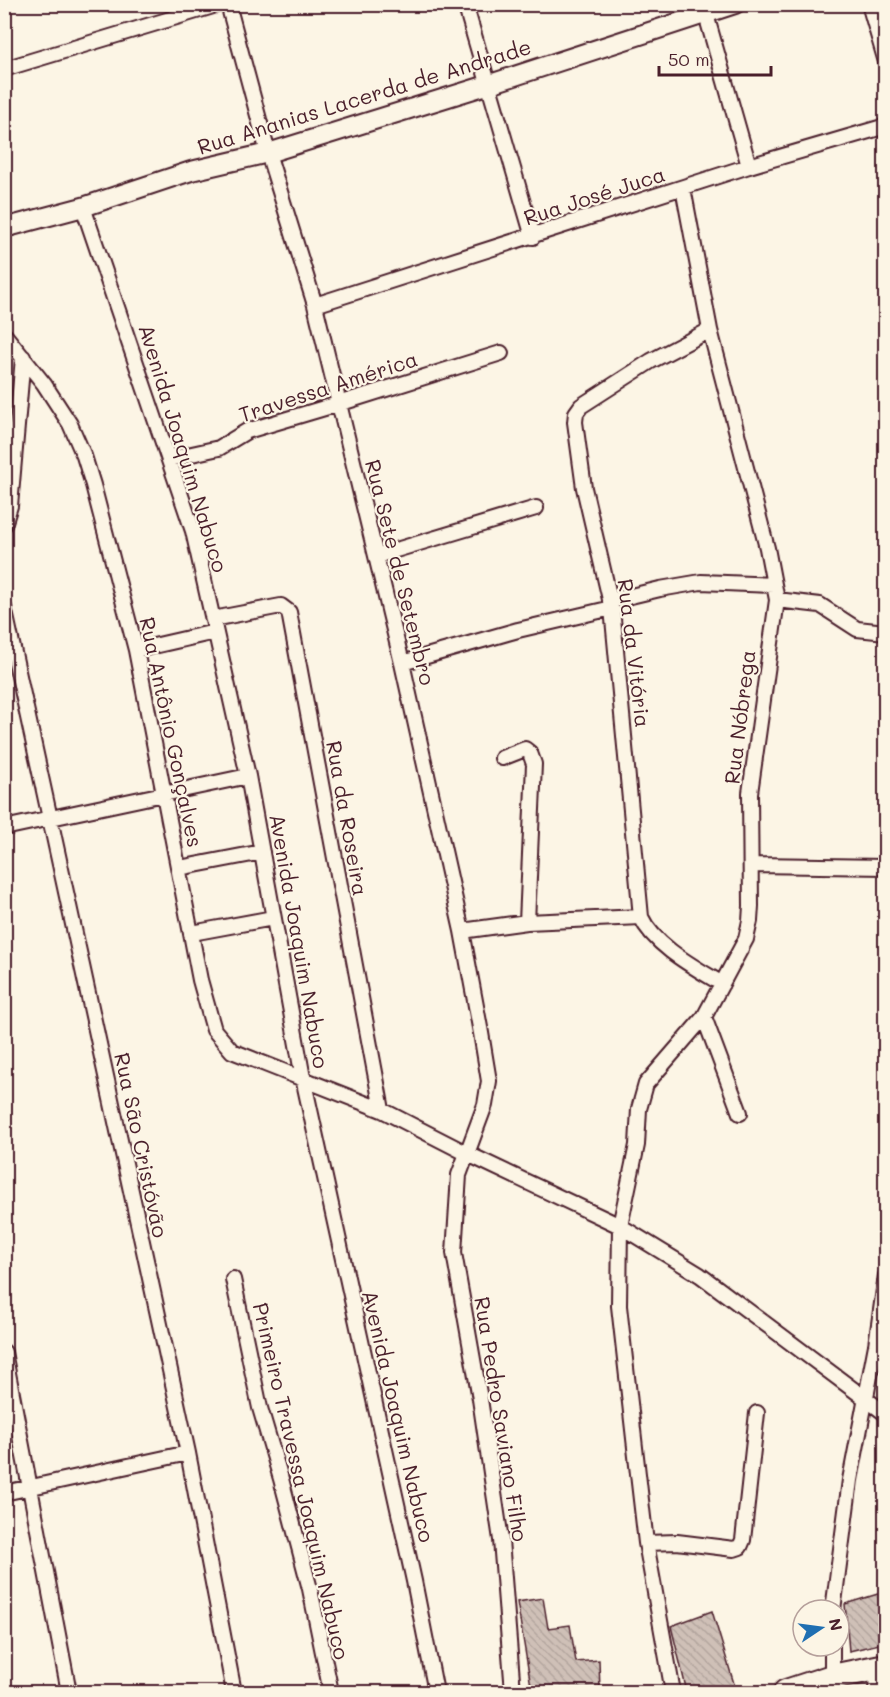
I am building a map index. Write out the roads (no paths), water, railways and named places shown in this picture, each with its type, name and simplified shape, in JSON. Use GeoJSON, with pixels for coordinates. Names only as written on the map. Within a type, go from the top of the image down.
{"type":"FeatureCollection","features":[{"type":"Feature","properties":{"kind":"highway"},"geometry":{"type":"LineString","coordinates":[[810,1687],[881,1667]]}},
{"type":"Feature","properties":{"kind":"street"},"geometry":{"type":"LineString","coordinates":[[4,69],[220,4]]}},
{"type":"Feature","properties":{"kind":"street","name":"Rua Sete de Setembro"},"geometry":{"type":"LineString","coordinates":[[228,4],[268,153],[315,305],[402,663],[462,931],[489,1082],[485,1105],[468,1154]]}},
{"type":"Feature","properties":{"kind":"street"},"geometry":{"type":"LineString","coordinates":[[465,4],[533,237]]}},
{"type":"Feature","properties":{"kind":"street","name":"Rua Ananias Lacerda de Andrade"},"geometry":{"type":"LineString","coordinates":[[4,228],[83,207],[191,171],[268,153],[487,85],[704,9],[735,4]]}},
{"type":"Feature","properties":{"kind":"street"},"geometry":{"type":"LineString","coordinates":[[868,4],[885,62]]}},
{"type":"Feature","properties":{"kind":"street"},"geometry":{"type":"LineString","coordinates":[[704,9],[749,166]]}},
{"type":"Feature","properties":{"kind":"street","name":"Rua José Juca"},"geometry":{"type":"LineString","coordinates":[[315,305],[749,166],[885,126]]}},
{"type":"Feature","properties":{"kind":"street","name":"Rua Nóbrega"},"geometry":{"type":"LineString","coordinates":[[673,1692],[646,1543],[619,1306],[620,1226],[637,1145],[639,1109],[646,1084],[704,1017],[746,939],[750,921],[752,865],[750,793],[777,600],[767,548],[710,330],[683,188]]}},
{"type":"Feature","properties":{"kind":"street","name":"Avenida Joaquim Nabuco"},"geometry":{"type":"LineString","coordinates":[[83,207],[192,531],[248,776],[303,1078],[436,1692]]}},
{"type":"Feature","properties":{"kind":"street","name":"Rua da Vitória"},"geometry":{"type":"LineString","coordinates":[[641,917],[611,605],[584,489],[576,436],[576,413],[581,406],[617,382],[710,330]]}},
{"type":"Feature","properties":{"kind":"street","name":"Rua Antônio Gonçalves"},"geometry":{"type":"LineString","coordinates":[[4,334],[44,384],[70,424],[84,456],[93,485],[136,650],[162,794],[179,868],[200,980],[214,1030],[232,1051],[382,1110],[468,1154],[620,1226],[700,1275],[885,1414]]}},
{"type":"Feature","properties":{"kind":"street","name":"Travessa América"},"geometry":{"type":"LineString","coordinates":[[169,459],[219,448],[248,431],[501,352]]}},
{"type":"Feature","properties":{"kind":"street"},"geometry":{"type":"LineString","coordinates":[[4,525],[10,506],[9,467],[23,357]]}},
{"type":"Feature","properties":{"kind":"street"},"geometry":{"type":"LineString","coordinates":[[376,556],[536,508]]}},
{"type":"Feature","properties":{"kind":"street"},"geometry":{"type":"LineString","coordinates":[[402,663],[611,605],[660,589],[701,582],[774,585]]}},
{"type":"Feature","properties":{"kind":"street"},"geometry":{"type":"LineString","coordinates":[[777,600],[820,605],[857,629],[885,632]]}},
{"type":"Feature","properties":{"kind":"street","name":"Rua da Roseira"},"geometry":{"type":"LineString","coordinates":[[136,650],[281,606],[290,612],[382,1110]]}},
{"type":"Feature","properties":{"kind":"street","name":"Rua São Cristóvão"},"geometry":{"type":"LineString","coordinates":[[4,607],[188,1453],[234,1692]]}},
{"type":"Feature","properties":{"kind":"street"},"geometry":{"type":"LineString","coordinates":[[502,758],[525,749],[530,753],[534,764],[527,922]]}},
{"type":"Feature","properties":{"kind":"street"},"geometry":{"type":"LineString","coordinates":[[4,828],[248,776]]}},
{"type":"Feature","properties":{"kind":"street"},"geometry":{"type":"LineString","coordinates":[[179,868],[262,852]]}},
{"type":"Feature","properties":{"kind":"street"},"geometry":{"type":"LineString","coordinates":[[752,865],[885,867]]}},
{"type":"Feature","properties":{"kind":"street"},"geometry":{"type":"LineString","coordinates":[[462,931],[527,922],[641,917],[653,935],[683,959],[722,984]]}},
{"type":"Feature","properties":{"kind":"street"},"geometry":{"type":"LineString","coordinates":[[192,933],[273,918]]}},
{"type":"Feature","properties":{"kind":"street"},"geometry":{"type":"LineString","coordinates":[[704,1017],[740,1113]]}},
{"type":"Feature","properties":{"kind":"street","name":"Rua Pedro Saviano Filho"},"geometry":{"type":"LineString","coordinates":[[468,1154],[459,1175],[453,1253],[480,1399],[501,1540],[513,1692]]}},
{"type":"Feature","properties":{"kind":"street"},"geometry":{"type":"LineString","coordinates":[[835,1598],[850,1480],[876,1345],[885,1275]]}},
{"type":"Feature","properties":{"kind":"street","name":"Primeiro Travessa Joaquim Nabuco"},"geometry":{"type":"LineString","coordinates":[[233,1279],[258,1398],[310,1589],[331,1692]]}},
{"type":"Feature","properties":{"kind":"street"},"geometry":{"type":"LineString","coordinates":[[4,1352],[69,1692]]}},
{"type":"Feature","properties":{"kind":"street"},"geometry":{"type":"LineString","coordinates":[[646,1543],[677,1542],[734,1549],[740,1547],[743,1540],[757,1413]]}},
{"type":"Feature","properties":{"kind":"street"},"geometry":{"type":"LineString","coordinates":[[4,1493],[188,1453]]}},
{"type":"Feature","properties":{"kind":"street"},"geometry":{"type":"LineString","coordinates":[[810,1687],[826,1658]]}},
{"type":"Feature","properties":{"kind":"street"},"geometry":{"type":"LineString","coordinates":[[876,1692],[881,1667]]}}]}
